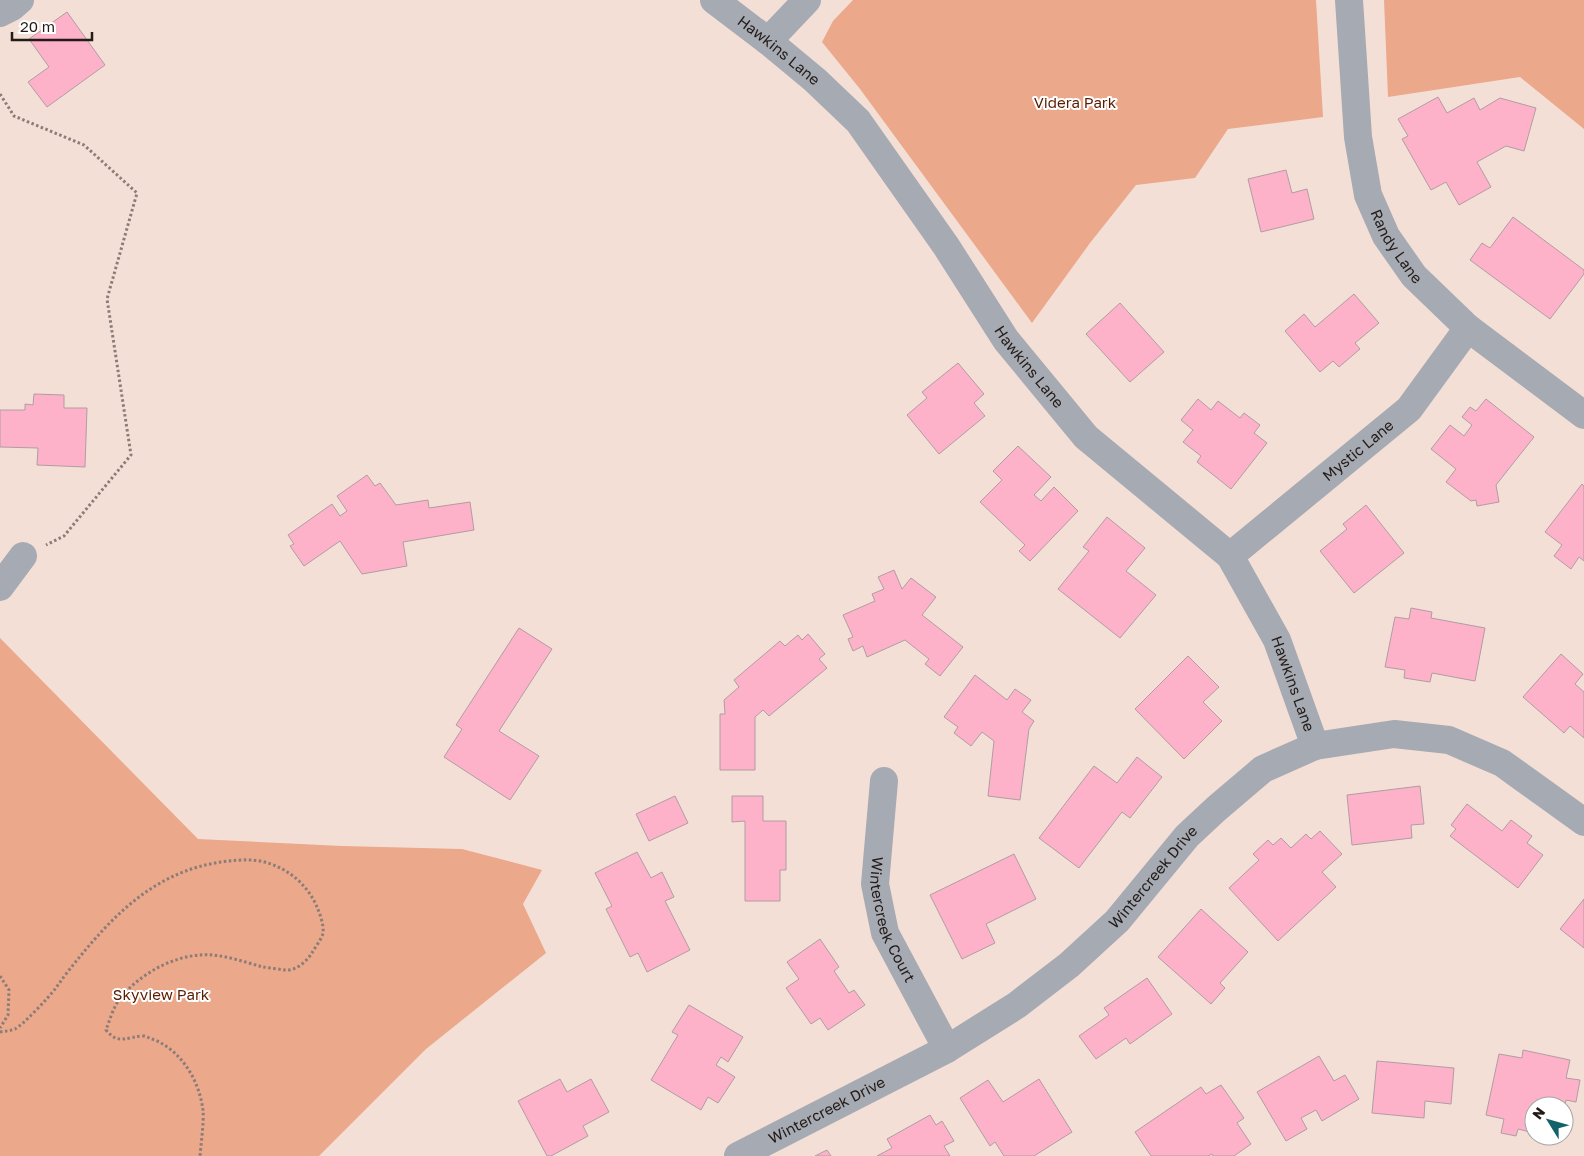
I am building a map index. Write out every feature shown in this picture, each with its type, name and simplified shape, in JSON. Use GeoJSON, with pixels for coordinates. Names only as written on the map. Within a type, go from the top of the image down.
{"type":"FeatureCollection","features":[{"type":"Feature","properties":{"kind":"street"},"geometry":{"type":"LineString","coordinates":[[0,14],[20,0]]}},
{"type":"Feature","properties":{"kind":"street","name":"Hawkins Lane"},"geometry":{"type":"LineString","coordinates":[[714,0],[815,80],[858,121],[946,246],[1006,340],[1086,437],[1230,556],[1277,640],[1315,746]]}},
{"type":"Feature","properties":{"kind":"street"},"geometry":{"type":"LineString","coordinates":[[768,41],[807,0]]}},
{"type":"Feature","properties":{"kind":"street","name":"Randy Lane"},"geometry":{"type":"LineString","coordinates":[[1349,0],[1358,137],[1368,195],[1386,236],[1414,276],[1468,328],[1584,415]]}},
{"type":"Feature","properties":{"kind":"street","name":"Mystic Lane"},"geometry":{"type":"LineString","coordinates":[[1230,556],[1409,409],[1468,328]]}},
{"type":"Feature","properties":{"kind":"street"},"geometry":{"type":"LineString","coordinates":[[0,587],[23,556]]}},
{"type":"Feature","properties":{"kind":"street","name":"Wintercreek Drive"},"geometry":{"type":"LineString","coordinates":[[738,1156],[947,1050],[1017,1005],[1070,965],[1117,920],[1187,836],[1263,769],[1315,746],[1394,734],[1449,740],[1502,763],[1584,822]]}},
{"type":"Feature","properties":{"kind":"street","name":"Wintercreek Court"},"geometry":{"type":"LineString","coordinates":[[884,781],[875,884],[885,933],[947,1050]]}},
{"type":"Feature","properties":{"kind":"path"},"geometry":{"type":"LineString","coordinates":[[0,94],[14,116],[84,145],[137,193],[107,299],[131,455],[64,536],[23,556]]}},
{"type":"Feature","properties":{"kind":"path"},"geometry":{"type":"LineString","coordinates":[[0,1032],[16,1028],[54,991],[65,974],[109,922],[148,889],[165,880],[185,871],[215,863],[243,860],[264,861],[296,877],[314,899],[321,916],[323,933],[307,960],[291,970],[262,967],[250,962],[201,954],[167,963],[138,981],[121,997],[106,1030],[111,1037],[123,1040],[145,1036],[166,1046],[180,1057],[191,1075],[203,1111],[200,1156]]}},
{"type":"Feature","properties":{"kind":"path"},"geometry":{"type":"LineString","coordinates":[[0,976],[9,990],[8,1015],[0,1028]]}},
{"type":"Feature","properties":{"kind":"green space","name":"Videra Park"},"geometry":{"type":"Polygon","coordinates":[[[853,0],[1316,0],[1323,117],[1228,129],[1195,178],[1136,185],[1090,243],[1032,323],[860,89],[822,42],[833,21],[853,0]]]}},
{"type":"Feature","properties":{"kind":"green space"},"geometry":{"type":"Polygon","coordinates":[[[1384,0],[1584,0],[1584,129],[1520,77],[1388,97],[1384,0]]]}},
{"type":"Feature","properties":{"kind":"green space","name":"Skyview Park"},"geometry":{"type":"Polygon","coordinates":[[[0,638],[198,839],[342,846],[462,849],[542,870],[523,904],[546,953],[426,1049],[319,1156],[0,1156],[0,638]]]}},
{"type":"Feature","properties":{"kind":"building"},"geometry":{"type":"Polygon","coordinates":[[[67,12],[105,65],[47,107],[28,82],[49,67],[29,39],[67,12]]]}},
{"type":"Feature","properties":{"kind":"building"},"geometry":{"type":"Polygon","coordinates":[[[1438,97],[1447,113],[1474,98],[1480,110],[1500,98],[1536,108],[1524,151],[1506,146],[1477,162],[1491,187],[1459,205],[1446,182],[1431,190],[1402,139],[1408,136],[1398,119],[1438,97]]]}},
{"type":"Feature","properties":{"kind":"building"},"geometry":{"type":"Polygon","coordinates":[[[1286,170],[1292,193],[1307,189],[1314,219],[1261,232],[1248,179],[1286,170]]]}},
{"type":"Feature","properties":{"kind":"building"},"geometry":{"type":"Polygon","coordinates":[[[1513,217],[1584,270],[1584,274],[1550,319],[1470,260],[1482,243],[1490,248],[1513,217]]]}},
{"type":"Feature","properties":{"kind":"building"},"geometry":{"type":"Polygon","coordinates":[[[1354,294],[1379,323],[1355,343],[1360,349],[1339,367],[1333,361],[1320,372],[1285,331],[1304,314],[1315,327],[1354,294]]]}},
{"type":"Feature","properties":{"kind":"building"},"geometry":{"type":"Polygon","coordinates":[[[1120,303],[1164,352],[1130,382],[1086,334],[1120,303]]]}},
{"type":"Feature","properties":{"kind":"building"},"geometry":{"type":"Polygon","coordinates":[[[958,363],[984,394],[974,403],[985,416],[939,454],[907,415],[927,398],[922,392],[958,363]]]}},
{"type":"Feature","properties":{"kind":"building"},"geometry":{"type":"Polygon","coordinates":[[[34,394],[64,395],[64,408],[87,408],[85,467],[37,465],[38,448],[0,447],[0,410],[25,410],[25,404],[33,405],[34,394]]]}},
{"type":"Feature","properties":{"kind":"building"},"geometry":{"type":"Polygon","coordinates":[[[1198,399],[1211,410],[1218,401],[1240,418],[1244,413],[1260,425],[1254,433],[1267,443],[1231,489],[1197,462],[1201,456],[1183,442],[1193,430],[1181,420],[1198,399]]]}},
{"type":"Feature","properties":{"kind":"building"},"geometry":{"type":"Polygon","coordinates":[[[1486,399],[1534,437],[1496,485],[1499,502],[1477,506],[1476,500],[1471,501],[1446,482],[1456,469],[1431,449],[1450,425],[1464,436],[1472,425],[1462,417],[1470,407],[1476,411],[1486,399]]]}},
{"type":"Feature","properties":{"kind":"building"},"geometry":{"type":"Polygon","coordinates":[[[1018,446],[1051,477],[1034,495],[1041,501],[1054,487],[1078,511],[1030,561],[1019,551],[1025,545],[980,502],[1002,480],[993,471],[1018,446]]]}},
{"type":"Feature","properties":{"kind":"building"},"geometry":{"type":"Polygon","coordinates":[[[367,475],[375,486],[380,483],[396,505],[428,500],[429,508],[470,502],[474,530],[403,542],[407,566],[362,574],[340,541],[304,566],[290,546],[294,544],[288,535],[332,504],[340,516],[347,511],[337,496],[367,475]]]}},
{"type":"Feature","properties":{"kind":"building"},"geometry":{"type":"Polygon","coordinates":[[[1582,484],[1584,486],[1584,561],[1579,557],[1571,569],[1554,556],[1562,545],[1545,532],[1582,484]]]}},
{"type":"Feature","properties":{"kind":"building"},"geometry":{"type":"Polygon","coordinates":[[[1366,505],[1404,553],[1354,593],[1320,551],[1347,529],[1343,524],[1366,505]]]}},
{"type":"Feature","properties":{"kind":"building"},"geometry":{"type":"Polygon","coordinates":[[[1107,517],[1145,548],[1126,571],[1156,595],[1120,638],[1058,589],[1089,551],[1083,547],[1107,517]]]}},
{"type":"Feature","properties":{"kind":"building"},"geometry":{"type":"Polygon","coordinates":[[[894,570],[902,589],[911,578],[936,597],[922,615],[963,647],[940,676],[925,664],[929,659],[905,640],[867,657],[863,646],[853,651],[848,639],[853,637],[843,615],[875,601],[872,594],[884,589],[878,577],[894,570]]]}},
{"type":"Feature","properties":{"kind":"building"},"geometry":{"type":"Polygon","coordinates":[[[1411,608],[1432,612],[1431,618],[1485,628],[1475,681],[1432,673],[1430,682],[1404,678],[1405,670],[1385,667],[1395,617],[1409,619],[1411,608]]]}},
{"type":"Feature","properties":{"kind":"building"},"geometry":{"type":"Polygon","coordinates":[[[519,628],[552,649],[499,731],[539,756],[510,800],[444,757],[462,729],[456,725],[519,628]]]}},
{"type":"Feature","properties":{"kind":"building"},"geometry":{"type":"Polygon","coordinates":[[[808,634],[825,654],[819,659],[827,668],[769,716],[763,710],[755,717],[755,770],[720,770],[720,714],[725,714],[724,700],[739,687],[734,680],[780,641],[785,646],[798,635],[802,640],[808,634]]]}},
{"type":"Feature","properties":{"kind":"building"},"geometry":{"type":"Polygon","coordinates":[[[1561,654],[1583,674],[1575,684],[1584,692],[1584,738],[1570,726],[1564,733],[1523,697],[1561,654]]]}},
{"type":"Feature","properties":{"kind":"building"},"geometry":{"type":"Polygon","coordinates":[[[1188,656],[1219,687],[1203,702],[1222,721],[1184,759],[1135,709],[1188,656]]]}},
{"type":"Feature","properties":{"kind":"building"},"geometry":{"type":"Polygon","coordinates":[[[975,675],[1007,700],[1015,689],[1031,700],[1022,712],[1034,721],[1029,729],[1020,800],[988,796],[994,741],[982,732],[971,746],[954,733],[958,727],[944,717],[975,675]]]}},
{"type":"Feature","properties":{"kind":"building"},"geometry":{"type":"Polygon","coordinates":[[[1137,757],[1162,777],[1130,818],[1122,812],[1079,868],[1039,838],[1094,766],[1117,783],[1137,757]]]}},
{"type":"Feature","properties":{"kind":"building"},"geometry":{"type":"Polygon","coordinates":[[[1420,786],[1424,824],[1411,825],[1412,838],[1352,845],[1347,795],[1420,786]]]}},
{"type":"Feature","properties":{"kind":"building"},"geometry":{"type":"Polygon","coordinates":[[[675,796],[688,823],[649,841],[636,814],[675,796]]]}},
{"type":"Feature","properties":{"kind":"building"},"geometry":{"type":"Polygon","coordinates":[[[732,796],[763,796],[763,821],[786,821],[786,870],[780,870],[780,901],[745,901],[745,821],[732,822],[732,796]]]}},
{"type":"Feature","properties":{"kind":"building"},"geometry":{"type":"Polygon","coordinates":[[[1467,804],[1502,831],[1511,820],[1532,836],[1527,843],[1543,855],[1518,888],[1450,836],[1456,829],[1451,825],[1467,804]]]}},
{"type":"Feature","properties":{"kind":"building"},"geometry":{"type":"Polygon","coordinates":[[[1320,831],[1342,854],[1322,872],[1336,887],[1278,941],[1229,888],[1259,860],[1253,854],[1268,840],[1273,845],[1281,838],[1291,848],[1306,834],[1311,839],[1320,831]]]}},
{"type":"Feature","properties":{"kind":"building"},"geometry":{"type":"Polygon","coordinates":[[[637,852],[651,878],[662,872],[674,897],[665,901],[690,950],[647,972],[638,953],[630,957],[606,909],[612,906],[595,873],[637,852]]]}},
{"type":"Feature","properties":{"kind":"building"},"geometry":{"type":"Polygon","coordinates":[[[1014,854],[1036,899],[986,924],[995,943],[962,959],[930,895],[1014,854]]]}},
{"type":"Feature","properties":{"kind":"building"},"geometry":{"type":"Polygon","coordinates":[[[1584,899],[1584,948],[1560,929],[1584,899]]]}},
{"type":"Feature","properties":{"kind":"building"},"geometry":{"type":"Polygon","coordinates":[[[1201,909],[1248,952],[1220,983],[1225,988],[1211,1004],[1158,957],[1201,909]]]}},
{"type":"Feature","properties":{"kind":"building"},"geometry":{"type":"Polygon","coordinates":[[[820,939],[839,967],[834,971],[849,993],[854,990],[865,1005],[828,1030],[820,1018],[811,1024],[786,988],[799,979],[787,962],[820,939]]]}},
{"type":"Feature","properties":{"kind":"building"},"geometry":{"type":"Polygon","coordinates":[[[1147,978],[1172,1014],[1130,1044],[1126,1038],[1096,1059],[1079,1036],[1109,1015],[1104,1008],[1147,978]]]}},
{"type":"Feature","properties":{"kind":"building"},"geometry":{"type":"Polygon","coordinates":[[[689,1005],[743,1037],[728,1062],[721,1057],[716,1065],[735,1077],[718,1103],[708,1097],[701,1110],[651,1080],[678,1035],[672,1032],[689,1005]]]}},
{"type":"Feature","properties":{"kind":"building"},"geometry":{"type":"Polygon","coordinates":[[[1523,1050],[1570,1060],[1566,1078],[1580,1080],[1576,1102],[1574,1102],[1574,1096],[1524,1096],[1524,1130],[1518,1129],[1516,1136],[1501,1133],[1504,1119],[1486,1115],[1499,1054],[1522,1058],[1523,1050]]]}},
{"type":"Feature","properties":{"kind":"building"},"geometry":{"type":"Polygon","coordinates":[[[1319,1056],[1334,1081],[1345,1075],[1359,1099],[1322,1121],[1316,1110],[1301,1118],[1307,1129],[1286,1141],[1257,1092],[1319,1056]]]}},
{"type":"Feature","properties":{"kind":"building"},"geometry":{"type":"Polygon","coordinates":[[[1377,1061],[1454,1068],[1451,1104],[1425,1101],[1424,1118],[1372,1113],[1377,1061]]]}},
{"type":"Feature","properties":{"kind":"building"},"geometry":{"type":"Polygon","coordinates":[[[560,1079],[567,1092],[591,1079],[609,1112],[583,1126],[588,1136],[551,1156],[547,1156],[518,1101],[560,1079]]]}},
{"type":"Feature","properties":{"kind":"building"},"geometry":{"type":"Polygon","coordinates":[[[1039,1079],[1072,1132],[1034,1156],[1004,1156],[995,1142],[990,1146],[960,1098],[988,1080],[1003,1102],[1039,1079]]]}},
{"type":"Feature","properties":{"kind":"building"},"geometry":{"type":"Polygon","coordinates":[[[1221,1085],[1244,1118],[1237,1123],[1251,1144],[1234,1156],[1213,1156],[1212,1154],[1208,1156],[1151,1156],[1135,1132],[1201,1087],[1206,1094],[1221,1085]]]}},
{"type":"Feature","properties":{"kind":"building"},"geometry":{"type":"Polygon","coordinates":[[[930,1115],[936,1125],[942,1121],[954,1141],[944,1146],[950,1156],[877,1156],[892,1148],[887,1139],[930,1115]]]}},
{"type":"Feature","properties":{"kind":"building"},"geometry":{"type":"Polygon","coordinates":[[[827,1150],[831,1156],[815,1156],[827,1150]]]}}]}
